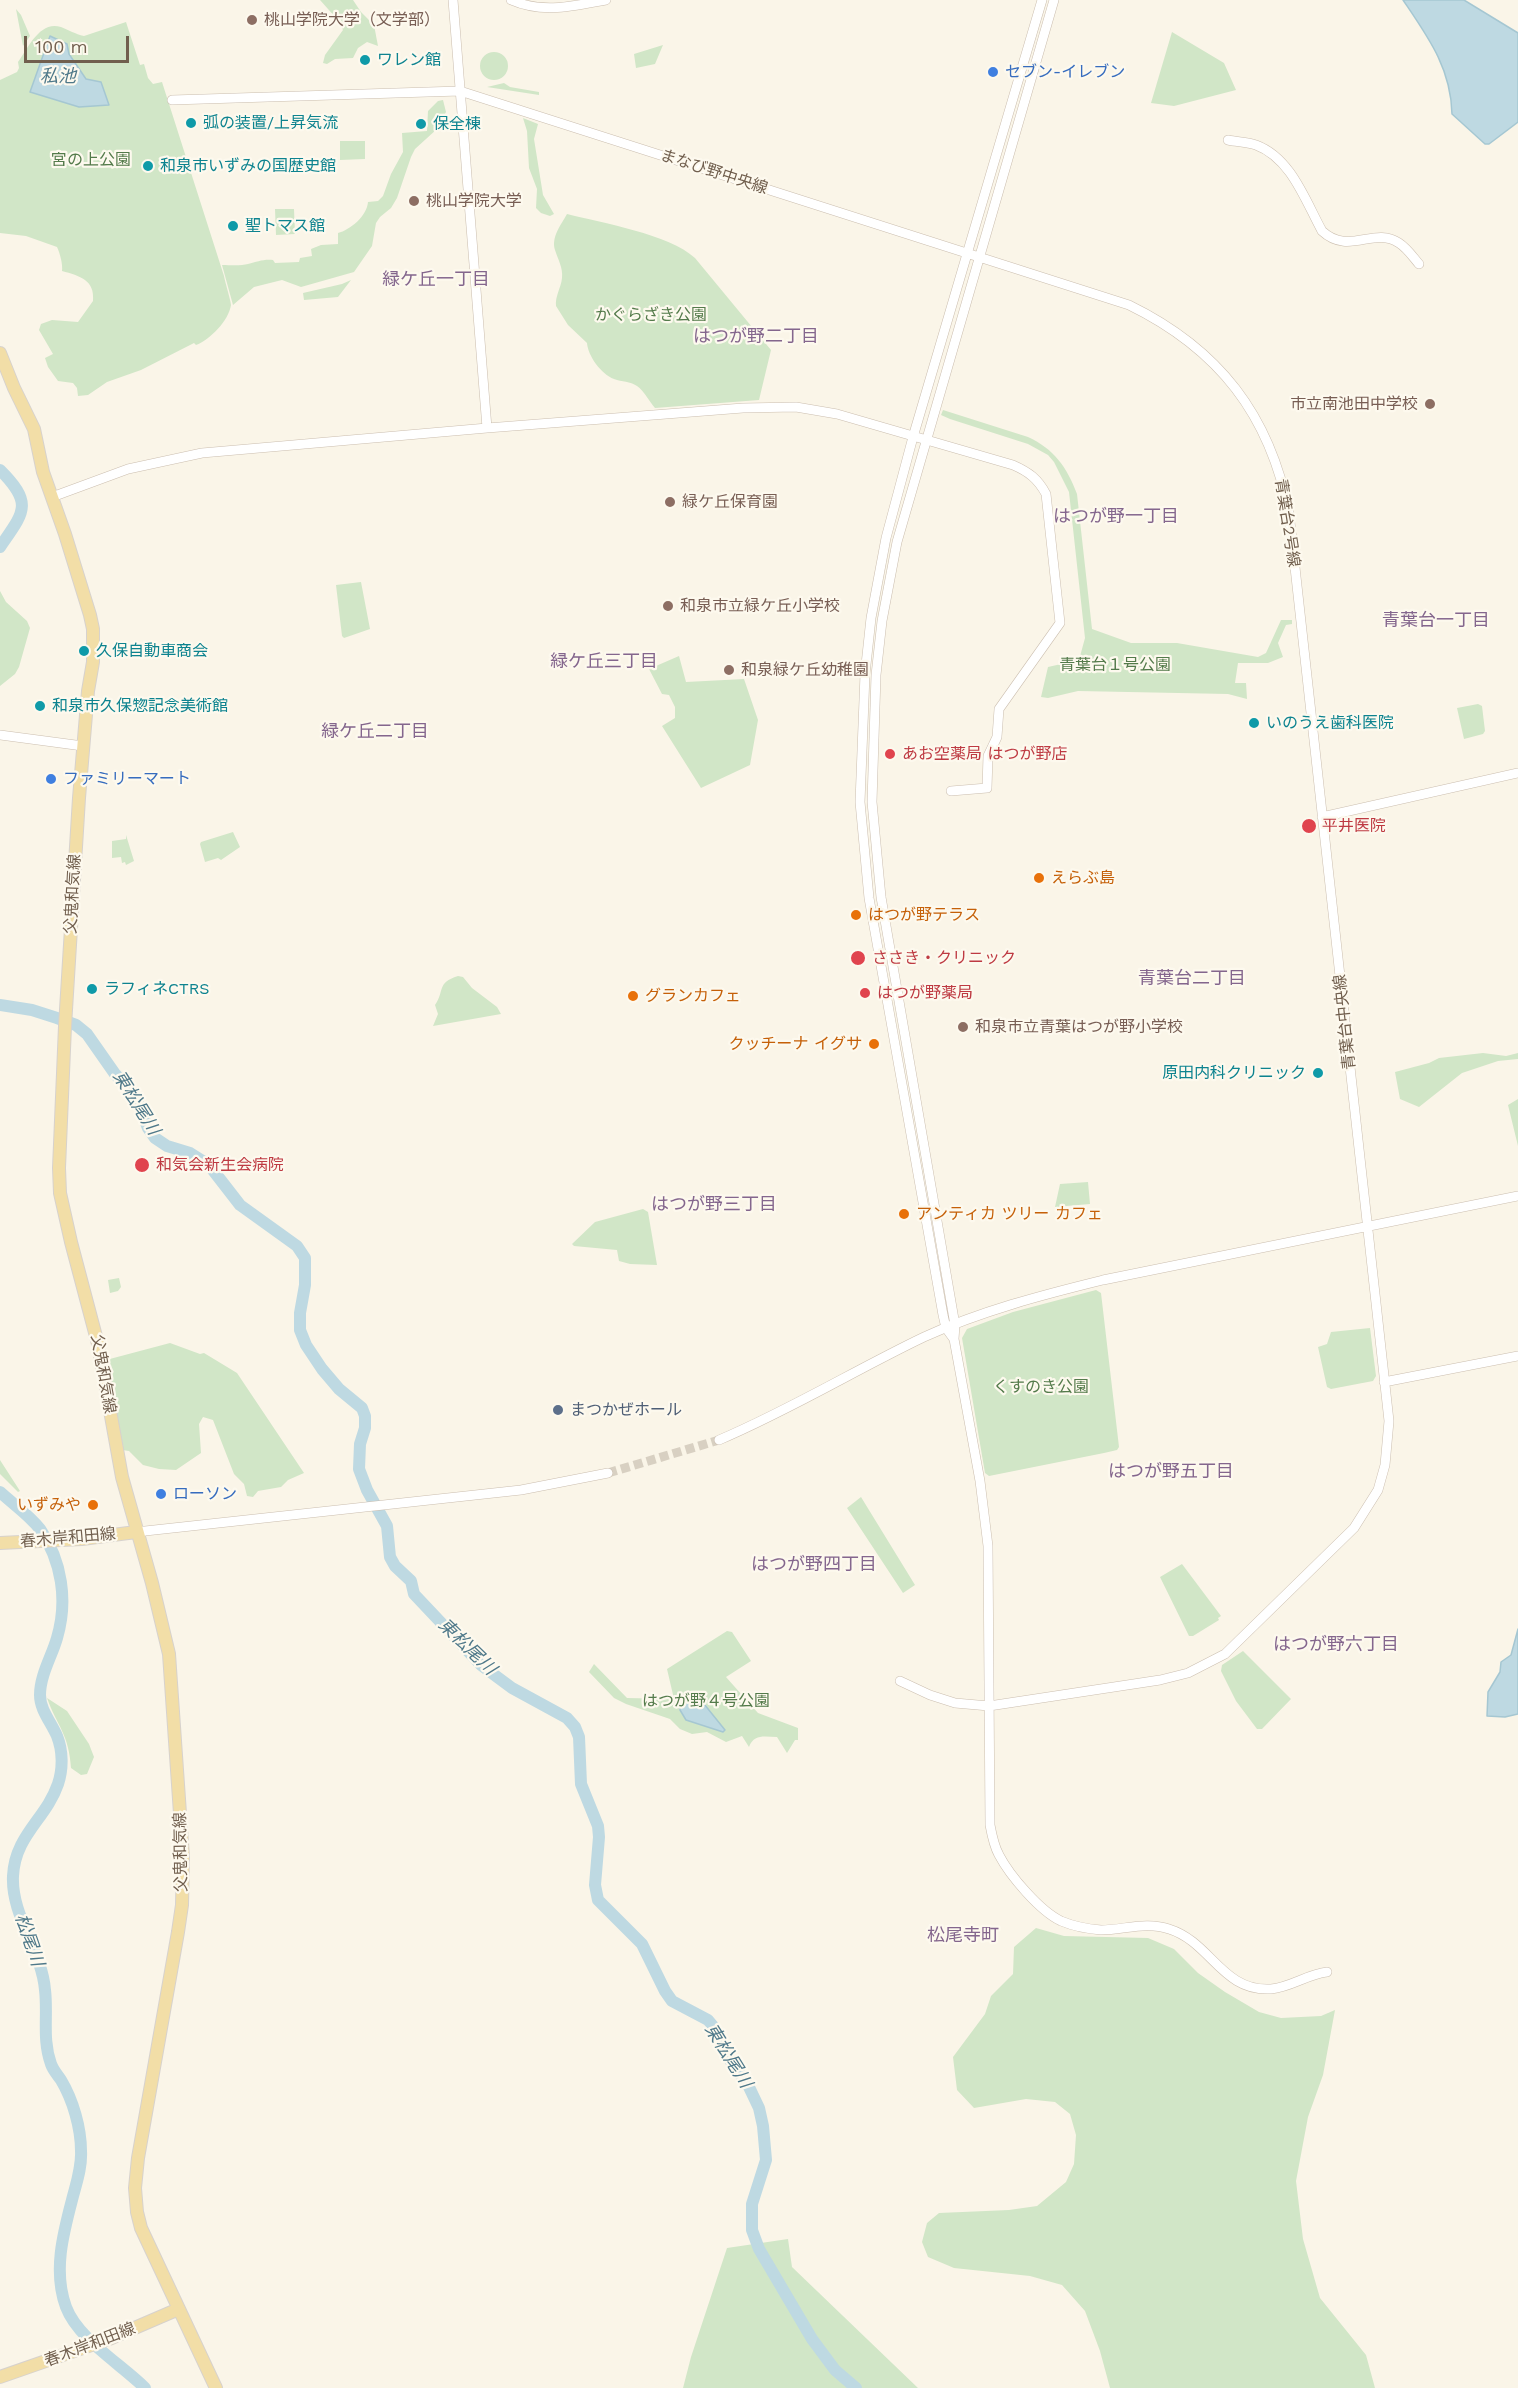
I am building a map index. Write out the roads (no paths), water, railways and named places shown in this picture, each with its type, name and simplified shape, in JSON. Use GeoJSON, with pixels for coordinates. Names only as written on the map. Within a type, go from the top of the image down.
{"type":"FeatureCollection","features":[{"type":"Feature","properties":{"kind":"main road","name":"父鬼和気線"},"geometry":{"type":"LineString","coordinates":[[0,353],[34,429],[43,472],[93,629],[93,662],[83,746],[65,1020],[60,1193],[99,1344],[120,1466],[136,1532],[152,1583],[170,1664],[183,1857],[182,1905],[136,2166],[136,2203],[143,2233],[216,2388]]}},
{"type":"Feature","properties":{"kind":"main road","name":"春木岸和田線"},"geometry":{"type":"LineString","coordinates":[[0,1543],[82,1539],[136,1532]]}},
{"type":"Feature","properties":{"kind":"main road","name":"春木岸和田線"},"geometry":{"type":"LineString","coordinates":[[0,2377],[109,2339],[174,2311],[178,2307]]}},
{"type":"Feature","properties":{"kind":"street"},"geometry":{"type":"LineString","coordinates":[[453,0],[488,428]]}},
{"type":"Feature","properties":{"kind":"street"},"geometry":{"type":"LineString","coordinates":[[511,0],[531,7],[554,8],[606,0]]}},
{"type":"Feature","properties":{"kind":"street"},"geometry":{"type":"LineString","coordinates":[[1042,0],[913,437],[886,538],[871,618],[865,674],[860,802],[869,898],[980,1481],[988,1546],[990,1825],[993,1840],[1006,1867],[1037,1902],[1059,1920],[1090,1928],[1108,1929],[1148,1925],[1170,1929],[1188,1936],[1233,1979],[1259,1988],[1283,1987],[1316,1973],[1328,1972]]}},
{"type":"Feature","properties":{"kind":"street"},"geometry":{"type":"LineString","coordinates":[[951,1326],[881,897],[872,802],[876,675],[882,621],[897,542],[1054,0]]}},
{"type":"Feature","properties":{"kind":"street","name":"まなび野中央線"},"geometry":{"type":"LineString","coordinates":[[172,100],[460,91],[980,256]]}},
{"type":"Feature","properties":{"kind":"street"},"geometry":{"type":"LineString","coordinates":[[1228,140],[1254,144],[1274,154],[1284,163],[1322,231],[1328,237],[1347,243],[1372,238],[1390,239],[1399,243],[1419,264]]}},
{"type":"Feature","properties":{"kind":"street","name":"青葉台2号線"},"geometry":{"type":"LineString","coordinates":[[980,256],[1123,303],[1168,326],[1192,343],[1223,373],[1253,414],[1274,456],[1289,513],[1322,817]]}},
{"type":"Feature","properties":{"kind":"street"},"geometry":{"type":"LineString","coordinates":[[52,497],[128,469],[202,453],[780,406],[837,414],[1013,465],[1027,471],[1039,482],[1046,494],[1060,620],[999,709],[997,737],[988,756],[987,788],[951,791]]}},
{"type":"Feature","properties":{"kind":"street"},"geometry":{"type":"LineString","coordinates":[[0,735],[83,746]]}},
{"type":"Feature","properties":{"kind":"street"},"geometry":{"type":"LineString","coordinates":[[1322,817],[1518,773]]}},
{"type":"Feature","properties":{"kind":"street","name":"青葉台中央線"},"geometry":{"type":"LineString","coordinates":[[900,1681],[930,1695],[955,1703],[989,1706],[1160,1680],[1188,1673],[1225,1654],[1354,1528],[1369,1508],[1378,1490],[1389,1443],[1389,1421],[1322,817]]}},
{"type":"Feature","properties":{"kind":"street"},"geometry":{"type":"LineString","coordinates":[[719,1440],[766,1420],[893,1353],[951,1326],[1007,1305],[1103,1280],[1518,1196]]}},
{"type":"Feature","properties":{"kind":"street"},"geometry":{"type":"LineString","coordinates":[[1384,1382],[1518,1356]]}},
{"type":"Feature","properties":{"kind":"street"},"geometry":{"type":"LineString","coordinates":[[136,1532],[532,1488],[608,1473]]}},
{"type":"Feature","properties":{"kind":"water"},"geometry":{"type":"Polygon","coordinates":[[[1403,0],[1464,0],[1518,33],[1518,122],[1489,144],[1485,144],[1452,114],[1451,97],[1443,67],[1429,40],[1403,0]]]}},
{"type":"Feature","properties":{"kind":"water","name":"私池"},"geometry":{"type":"Polygon","coordinates":[[[50,36],[67,44],[69,54],[86,79],[101,82],[109,105],[79,107],[30,92],[50,36]]]}},
{"type":"Feature","properties":{"kind":"water"},"geometry":{"type":"Polygon","coordinates":[[[1518,1629],[1518,1714],[1505,1717],[1487,1716],[1488,1692],[1500,1672],[1501,1662],[1511,1655],[1518,1629]]]}},
{"type":"Feature","properties":{"kind":"water"},"geometry":{"type":"Polygon","coordinates":[[[696,1694],[725,1730],[723,1732],[686,1720],[680,1710],[680,1702],[696,1694]]]}},
{"type":"Feature","properties":{"kind":"waterway","name":"松尾川"},"geometry":{"type":"LineString","coordinates":[[0,470],[18,491],[22,508],[15,525],[0,547]]}},
{"type":"Feature","properties":{"kind":"waterway","name":"東松尾川"},"geometry":{"type":"LineString","coordinates":[[0,1005],[32,1010],[57,1018],[76,1025],[87,1034],[115,1074],[135,1095],[148,1128],[155,1138],[167,1146],[190,1153],[209,1165],[240,1205],[297,1246],[305,1258],[305,1285],[300,1313],[300,1330],[306,1345],[322,1369],[339,1389],[362,1408],[365,1428],[360,1444],[359,1469],[367,1490],[387,1526],[390,1557],[395,1566],[411,1581],[414,1594],[481,1665],[512,1688],[567,1718],[575,1727],[579,1737],[581,1784],[598,1826],[595,1885],[598,1900],[642,1944],[672,2001],[708,2020],[718,2032],[730,2060],[749,2087],[759,2108],[766,2160],[752,2204],[752,2230],[759,2249],[812,2339],[835,2370],[856,2388]]}},
{"type":"Feature","properties":{"kind":"waterway","name":"松尾川"},"geometry":{"type":"LineString","coordinates":[[0,1492],[40,1529],[53,1554],[61,1582],[60,1624],[42,1680],[40,1695],[44,1711],[59,1742],[61,1772],[53,1796],[19,1849],[13,1876],[21,1919],[43,1976],[48,2055],[69,2096],[80,2133],[80,2170],[65,2226],[61,2253],[62,2294],[66,2307],[80,2330],[145,2388]]}},
{"type":"Feature","properties":{"kind":"tunnel"},"geometry":{"type":"LineString","coordinates":[[608,1473],[719,1440]]}},
{"type":"Feature","properties":{"kind":"place","name":"桃山学院大学（文学部）"},"geometry":{"type":"Point","coordinates":[252,20]}},
{"type":"Feature","properties":{"kind":"place","name":"ワレン館"},"geometry":{"type":"Point","coordinates":[365,60]}},
{"type":"Feature","properties":{"kind":"place","name":"セブン-イレブン"},"geometry":{"type":"Point","coordinates":[993,72]}},
{"type":"Feature","properties":{"kind":"place","name":"弧の装置/上昇気流"},"geometry":{"type":"Point","coordinates":[191,123]}},
{"type":"Feature","properties":{"kind":"place","name":"保全棟"},"geometry":{"type":"Point","coordinates":[421,124]}},
{"type":"Feature","properties":{"kind":"place","name":"和泉市いずみの国歴史館"},"geometry":{"type":"Point","coordinates":[148,166]}},
{"type":"Feature","properties":{"kind":"place","name":"桃山学院大学"},"geometry":{"type":"Point","coordinates":[414,201]}},
{"type":"Feature","properties":{"kind":"place","name":"聖トマス館"},"geometry":{"type":"Point","coordinates":[233,226]}},
{"type":"Feature","properties":{"kind":"place","name":"市立南池田中学校"},"geometry":{"type":"Point","coordinates":[1430,404]}},
{"type":"Feature","properties":{"kind":"place","name":"緑ケ丘保育園"},"geometry":{"type":"Point","coordinates":[670,502]}},
{"type":"Feature","properties":{"kind":"place","name":"和泉市立緑ケ丘小学校"},"geometry":{"type":"Point","coordinates":[668,606]}},
{"type":"Feature","properties":{"kind":"place","name":"久保自動車商会"},"geometry":{"type":"Point","coordinates":[84,651]}},
{"type":"Feature","properties":{"kind":"place","name":"和泉緑ケ丘幼稚園"},"geometry":{"type":"Point","coordinates":[729,670]}},
{"type":"Feature","properties":{"kind":"place","name":"和泉市久保惣記念美術館"},"geometry":{"type":"Point","coordinates":[40,706]}},
{"type":"Feature","properties":{"kind":"place","name":"いのうえ歯科医院"},"geometry":{"type":"Point","coordinates":[1254,723]}},
{"type":"Feature","properties":{"kind":"place","name":"あお空薬局 はつが野店"},"geometry":{"type":"Point","coordinates":[890,754]}},
{"type":"Feature","properties":{"kind":"place","name":"ファミリーマート"},"geometry":{"type":"Point","coordinates":[51,779]}},
{"type":"Feature","properties":{"kind":"place","name":"平井医院"},"geometry":{"type":"Point","coordinates":[1309,826]}},
{"type":"Feature","properties":{"kind":"place","name":"えらぶ島"},"geometry":{"type":"Point","coordinates":[1039,878]}},
{"type":"Feature","properties":{"kind":"place","name":"はつが野テラス"},"geometry":{"type":"Point","coordinates":[856,915]}},
{"type":"Feature","properties":{"kind":"place","name":"ささき・クリニック"},"geometry":{"type":"Point","coordinates":[858,958]}},
{"type":"Feature","properties":{"kind":"place","name":"ラフィネCTRS"},"geometry":{"type":"Point","coordinates":[92,989]}},
{"type":"Feature","properties":{"kind":"place","name":"はつが野薬局"},"geometry":{"type":"Point","coordinates":[865,993]}},
{"type":"Feature","properties":{"kind":"place","name":"グランカフェ"},"geometry":{"type":"Point","coordinates":[633,996]}},
{"type":"Feature","properties":{"kind":"place","name":"和泉市立青葉はつが野小学校"},"geometry":{"type":"Point","coordinates":[963,1027]}},
{"type":"Feature","properties":{"kind":"place","name":"クッチーナ イグサ"},"geometry":{"type":"Point","coordinates":[874,1044]}},
{"type":"Feature","properties":{"kind":"place","name":"原田内科クリニック"},"geometry":{"type":"Point","coordinates":[1318,1073]}},
{"type":"Feature","properties":{"kind":"place","name":"和気会新生会病院"},"geometry":{"type":"Point","coordinates":[142,1165]}},
{"type":"Feature","properties":{"kind":"place","name":"アンティカ ツリー カフェ"},"geometry":{"type":"Point","coordinates":[904,1214]}},
{"type":"Feature","properties":{"kind":"place","name":"まつかぜホール"},"geometry":{"type":"Point","coordinates":[558,1410]}},
{"type":"Feature","properties":{"kind":"place","name":"ローソン"},"geometry":{"type":"Point","coordinates":[161,1494]}},
{"type":"Feature","properties":{"kind":"place","name":"いずみや"},"geometry":{"type":"Point","coordinates":[93,1505]}},
{"type":"Feature","properties":{"kind":"district","name":"緑ケ丘一丁目"},"geometry":{"type":"Point","coordinates":[436,280]}},
{"type":"Feature","properties":{"kind":"district","name":"はつが野二丁目"},"geometry":{"type":"Point","coordinates":[756,337]}},
{"type":"Feature","properties":{"kind":"district","name":"はつが野一丁目"},"geometry":{"type":"Point","coordinates":[1116,517]}},
{"type":"Feature","properties":{"kind":"district","name":"青葉台一丁目"},"geometry":{"type":"Point","coordinates":[1436,621]}},
{"type":"Feature","properties":{"kind":"district","name":"緑ケ丘三丁目"},"geometry":{"type":"Point","coordinates":[604,662]}},
{"type":"Feature","properties":{"kind":"district","name":"緑ケ丘二丁目"},"geometry":{"type":"Point","coordinates":[375,732]}},
{"type":"Feature","properties":{"kind":"district","name":"青葉台二丁目"},"geometry":{"type":"Point","coordinates":[1192,979]}},
{"type":"Feature","properties":{"kind":"district","name":"はつが野三丁目"},"geometry":{"type":"Point","coordinates":[714,1205]}},
{"type":"Feature","properties":{"kind":"district","name":"はつが野五丁目"},"geometry":{"type":"Point","coordinates":[1171,1472]}},
{"type":"Feature","properties":{"kind":"district","name":"はつが野四丁目"},"geometry":{"type":"Point","coordinates":[814,1565]}},
{"type":"Feature","properties":{"kind":"district","name":"はつが野六丁目"},"geometry":{"type":"Point","coordinates":[1336,1645]}},
{"type":"Feature","properties":{"kind":"district","name":"松尾寺町"},"geometry":{"type":"Point","coordinates":[963,1936]}},
{"type":"Feature","properties":{"kind":"park label","name":"宮の上公園"},"geometry":{"type":"Point","coordinates":[91,160]}},
{"type":"Feature","properties":{"kind":"park label","name":"かぐらざき公園"},"geometry":{"type":"Point","coordinates":[651,315]}},
{"type":"Feature","properties":{"kind":"park label","name":"青葉台１号公園"},"geometry":{"type":"Point","coordinates":[1115,665]}},
{"type":"Feature","properties":{"kind":"park label","name":"くすのき公園"},"geometry":{"type":"Point","coordinates":[1041,1387]}},
{"type":"Feature","properties":{"kind":"park label","name":"はつが野４号公園"},"geometry":{"type":"Point","coordinates":[706,1701]}}]}
